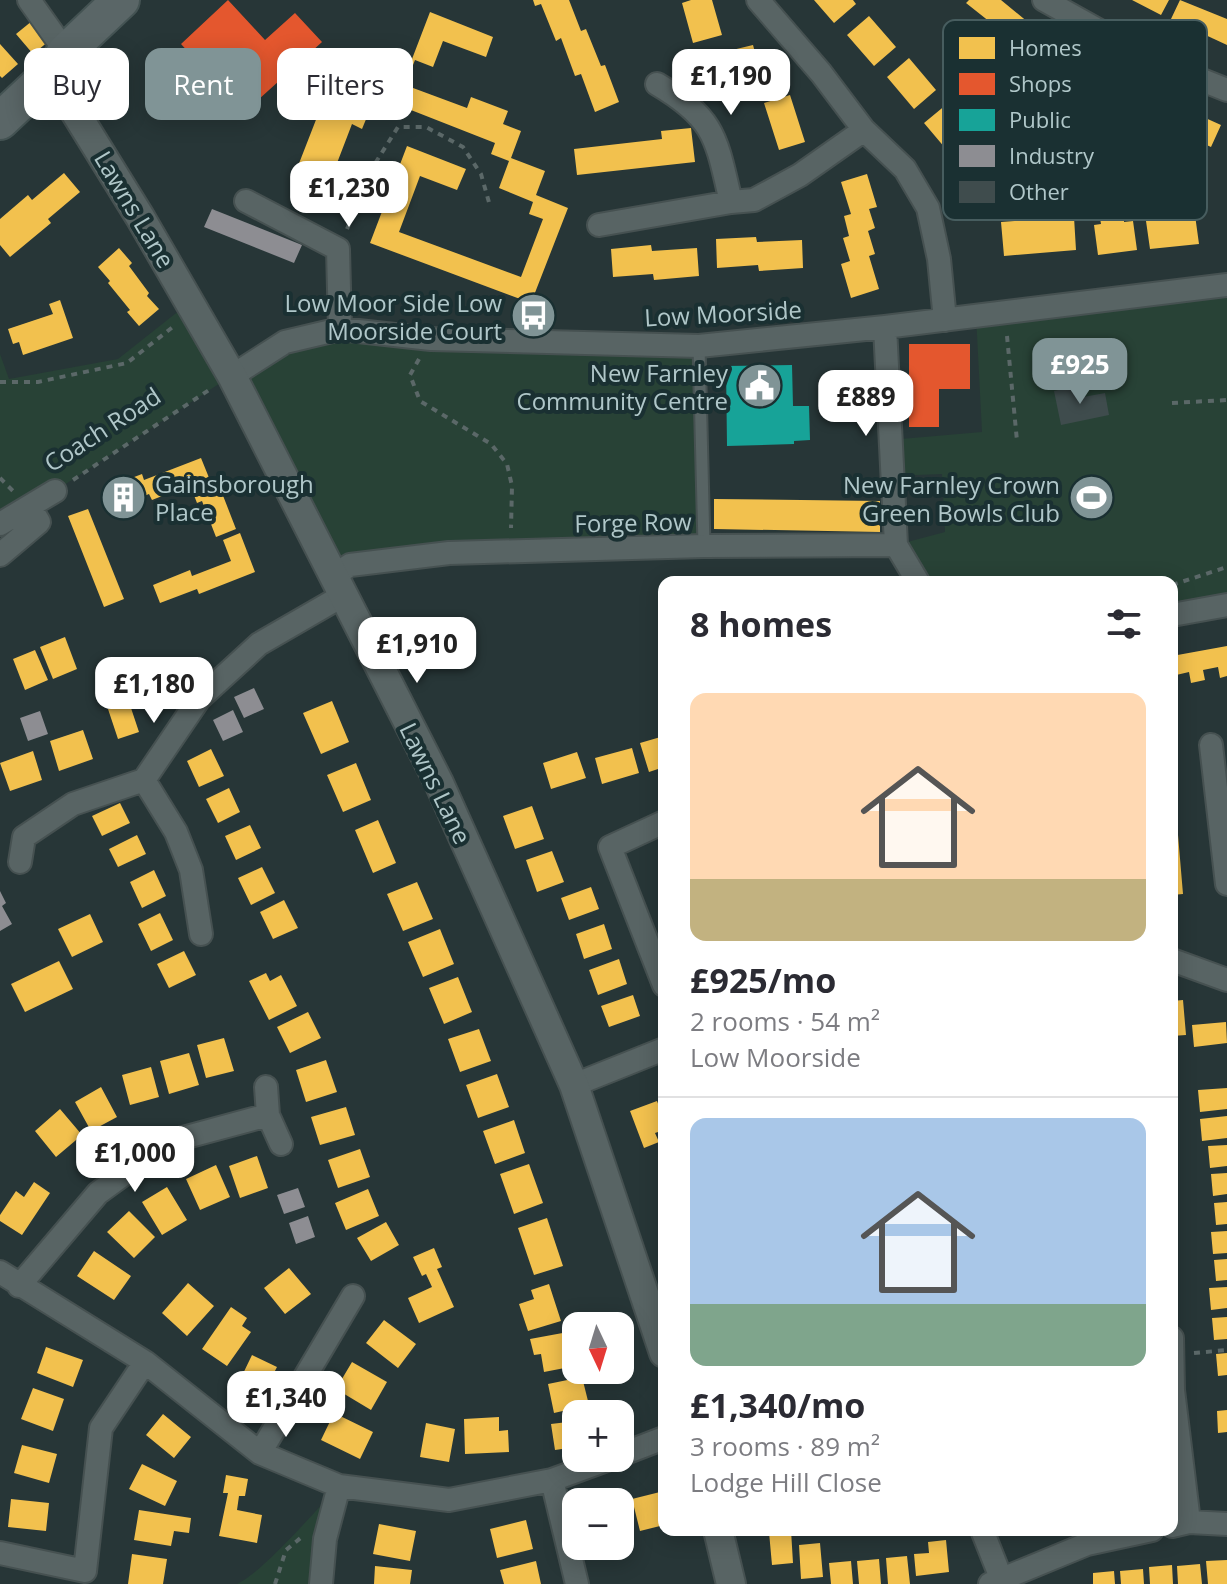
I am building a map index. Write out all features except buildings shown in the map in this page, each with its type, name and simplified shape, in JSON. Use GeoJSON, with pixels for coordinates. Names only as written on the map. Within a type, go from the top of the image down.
{"type":"FeatureCollection","features":[{"type":"Feature","properties":{"kind":"main road"},"geometry":{"type":"LineString","coordinates":[[73,48],[121,0]]}},
{"type":"Feature","properties":{"kind":"main road"},"geometry":{"type":"LineString","coordinates":[[0,121],[24,97]]}},
{"type":"Feature","properties":{"kind":"street"},"geometry":{"type":"LineString","coordinates":[[29,0],[51,48]]}},
{"type":"Feature","properties":{"kind":"street"},"geometry":{"type":"LineString","coordinates":[[758,0],[821,73],[864,130],[905,169],[928,208],[939,259],[945,320]]}},
{"type":"Feature","properties":{"kind":"street"},"geometry":{"type":"LineString","coordinates":[[1044,0],[1080,20]]}},
{"type":"Feature","properties":{"kind":"street"},"geometry":{"type":"LineString","coordinates":[[1207,82],[1227,90]]}},
{"type":"Feature","properties":{"kind":"street"},"geometry":{"type":"LineString","coordinates":[[657,84],[684,100],[709,124],[731,202]]}},
{"type":"Feature","properties":{"kind":"street","name":"Lawns Lane"},"geometry":{"type":"LineString","coordinates":[[89,120],[232,376],[439,783],[574,1085],[658,1329]]}},
{"type":"Feature","properties":{"kind":"street"},"geometry":{"type":"LineString","coordinates":[[599,225],[754,200],[800,175],[864,130]]}},
{"type":"Feature","properties":{"kind":"street"},"geometry":{"type":"LineString","coordinates":[[246,201],[338,249],[340,329]]}},
{"type":"Feature","properties":{"kind":"street","name":"Low Moorside"},"geometry":{"type":"LineString","coordinates":[[232,376],[285,342],[340,329],[431,339],[699,346],[885,327],[1227,285]]}},
{"type":"Feature","properties":{"kind":"street"},"geometry":{"type":"LineString","coordinates":[[885,327],[896,545],[914,576]]}},
{"type":"Feature","properties":{"kind":"street","name":"Coach Road"},"geometry":{"type":"LineString","coordinates":[[0,524],[55,491]]}},
{"type":"Feature","properties":{"kind":"street"},"geometry":{"type":"LineString","coordinates":[[0,555],[39,522],[30,507]]}},
{"type":"Feature","properties":{"kind":"street","name":"Forge Row"},"geometry":{"type":"LineString","coordinates":[[144,780],[199,699],[259,644],[337,586],[350,565],[379,560],[510,551],[896,545]]}},
{"type":"Feature","properties":{"kind":"street"},"geometry":{"type":"LineString","coordinates":[[1178,614],[1227,605]]}},
{"type":"Feature","properties":{"kind":"street"},"geometry":{"type":"LineString","coordinates":[[1211,745],[1227,884]]}},
{"type":"Feature","properties":{"kind":"street"},"geometry":{"type":"LineString","coordinates":[[20,862],[24,837],[73,804],[144,780],[176,832],[191,870],[201,934]]}},
{"type":"Feature","properties":{"kind":"street"},"geometry":{"type":"LineString","coordinates":[[658,825],[610,847],[658,970]]}},
{"type":"Feature","properties":{"kind":"street"},"geometry":{"type":"LineString","coordinates":[[1178,962],[1227,980]]}},
{"type":"Feature","properties":{"kind":"street"},"geometry":{"type":"LineString","coordinates":[[574,1085],[658,1051]]}},
{"type":"Feature","properties":{"kind":"street"},"geometry":{"type":"LineString","coordinates":[[266,1087],[268,1115],[281,1144]]}},
{"type":"Feature","properties":{"kind":"street"},"geometry":{"type":"LineString","coordinates":[[19,1286],[98,1193],[168,1142],[268,1115]]}},
{"type":"Feature","properties":{"kind":"street"},"geometry":{"type":"LineString","coordinates":[[0,1272],[145,1362],[260,1453],[339,1486],[449,1500],[552,1480],[574,1472]]}},
{"type":"Feature","properties":{"kind":"street"},"geometry":{"type":"LineString","coordinates":[[260,1453],[353,1296]]}},
{"type":"Feature","properties":{"kind":"street"},"geometry":{"type":"LineString","coordinates":[[0,1553],[85,1571],[101,1428],[145,1362]]}},
{"type":"Feature","properties":{"kind":"street"},"geometry":{"type":"LineString","coordinates":[[634,1450],[658,1440]]}},
{"type":"Feature","properties":{"kind":"street"},"geometry":{"type":"LineString","coordinates":[[552,1480],[577,1584]]}},
{"type":"Feature","properties":{"kind":"street"},"geometry":{"type":"LineString","coordinates":[[321,1584],[325,1539],[339,1486]]}},
{"type":"Feature","properties":{"kind":"street"},"geometry":{"type":"LineString","coordinates":[[1178,1486],[1180,1524],[1227,1524]]}},
{"type":"Feature","properties":{"kind":"street"},"geometry":{"type":"LineString","coordinates":[[719,1536],[731,1584]]}},
{"type":"Feature","properties":{"kind":"street"},"geometry":{"type":"LineString","coordinates":[[984,1536],[996,1581],[1087,1544],[1124,1536]]}},
{"type":"Feature","properties":{"kind":"lane"},"geometry":{"type":"LineString","coordinates":[[699,346],[704,546]]}},
{"type":"Feature","properties":{"kind":"path"},"geometry":{"type":"LineString","coordinates":[[338,249],[376,162],[398,127],[426,127],[463,147],[481,174],[490,206]]}},
{"type":"Feature","properties":{"kind":"path"},"geometry":{"type":"LineString","coordinates":[[0,382],[38,382],[127,363],[194,310]]}},
{"type":"Feature","properties":{"kind":"path"},"geometry":{"type":"LineString","coordinates":[[1005,312],[1017,441]]}},
{"type":"Feature","properties":{"kind":"path"},"geometry":{"type":"LineString","coordinates":[[431,339],[410,375],[420,401],[491,444],[507,464],[512,486],[510,551]]}},
{"type":"Feature","properties":{"kind":"path","name":"Coach Road"},"geometry":{"type":"LineString","coordinates":[[55,491],[232,376]]}},
{"type":"Feature","properties":{"kind":"path"},"geometry":{"type":"LineString","coordinates":[[1172,403],[1227,400]]}},
{"type":"Feature","properties":{"kind":"path"},"geometry":{"type":"LineString","coordinates":[[1178,583],[1227,567]]}},
{"type":"Feature","properties":{"kind":"path"},"geometry":{"type":"LineString","coordinates":[[1178,1354],[1227,1350]]}},
{"type":"Feature","properties":{"kind":"path"},"geometry":{"type":"LineString","coordinates":[[275,1584],[286,1550],[304,1535],[325,1539]]}},
{"type":"Feature","properties":{"kind":"green space"},"geometry":{"type":"Polygon","coordinates":[[[1227,285],[1227,605],[1178,614],[1178,576],[914,576],[896,545],[945,532],[942,474],[891,476],[889,440],[982,432],[976,315],[1227,285]]]}},
{"type":"Feature","properties":{"kind":"green space"},"geometry":{"type":"Polygon","coordinates":[[[190,302],[232,376],[340,329],[699,346],[704,546],[510,551],[332,577],[231,376],[0,524],[0,354],[9,379],[118,359],[190,302]]]}},
{"type":"Feature","properties":{"kind":"green space"},"geometry":{"type":"Polygon","coordinates":[[[339,1486],[321,1584],[237,1584],[260,1568],[339,1486]]]}},
{"type":"Feature","properties":{"kind":"place","name":"Low Moor Side Low Moorside Court"},"geometry":{"type":"Point","coordinates":[533,316]}},
{"type":"Feature","properties":{"kind":"place","name":"New Farnley Community Centre"},"geometry":{"type":"Point","coordinates":[759,386]}},
{"type":"Feature","properties":{"kind":"place","name":"Gainsborough Place"},"geometry":{"type":"Point","coordinates":[124,497]}},
{"type":"Feature","properties":{"kind":"place","name":"New Farnley Crown Green Bowls Club"},"geometry":{"type":"Point","coordinates":[1091,498]}}]}
